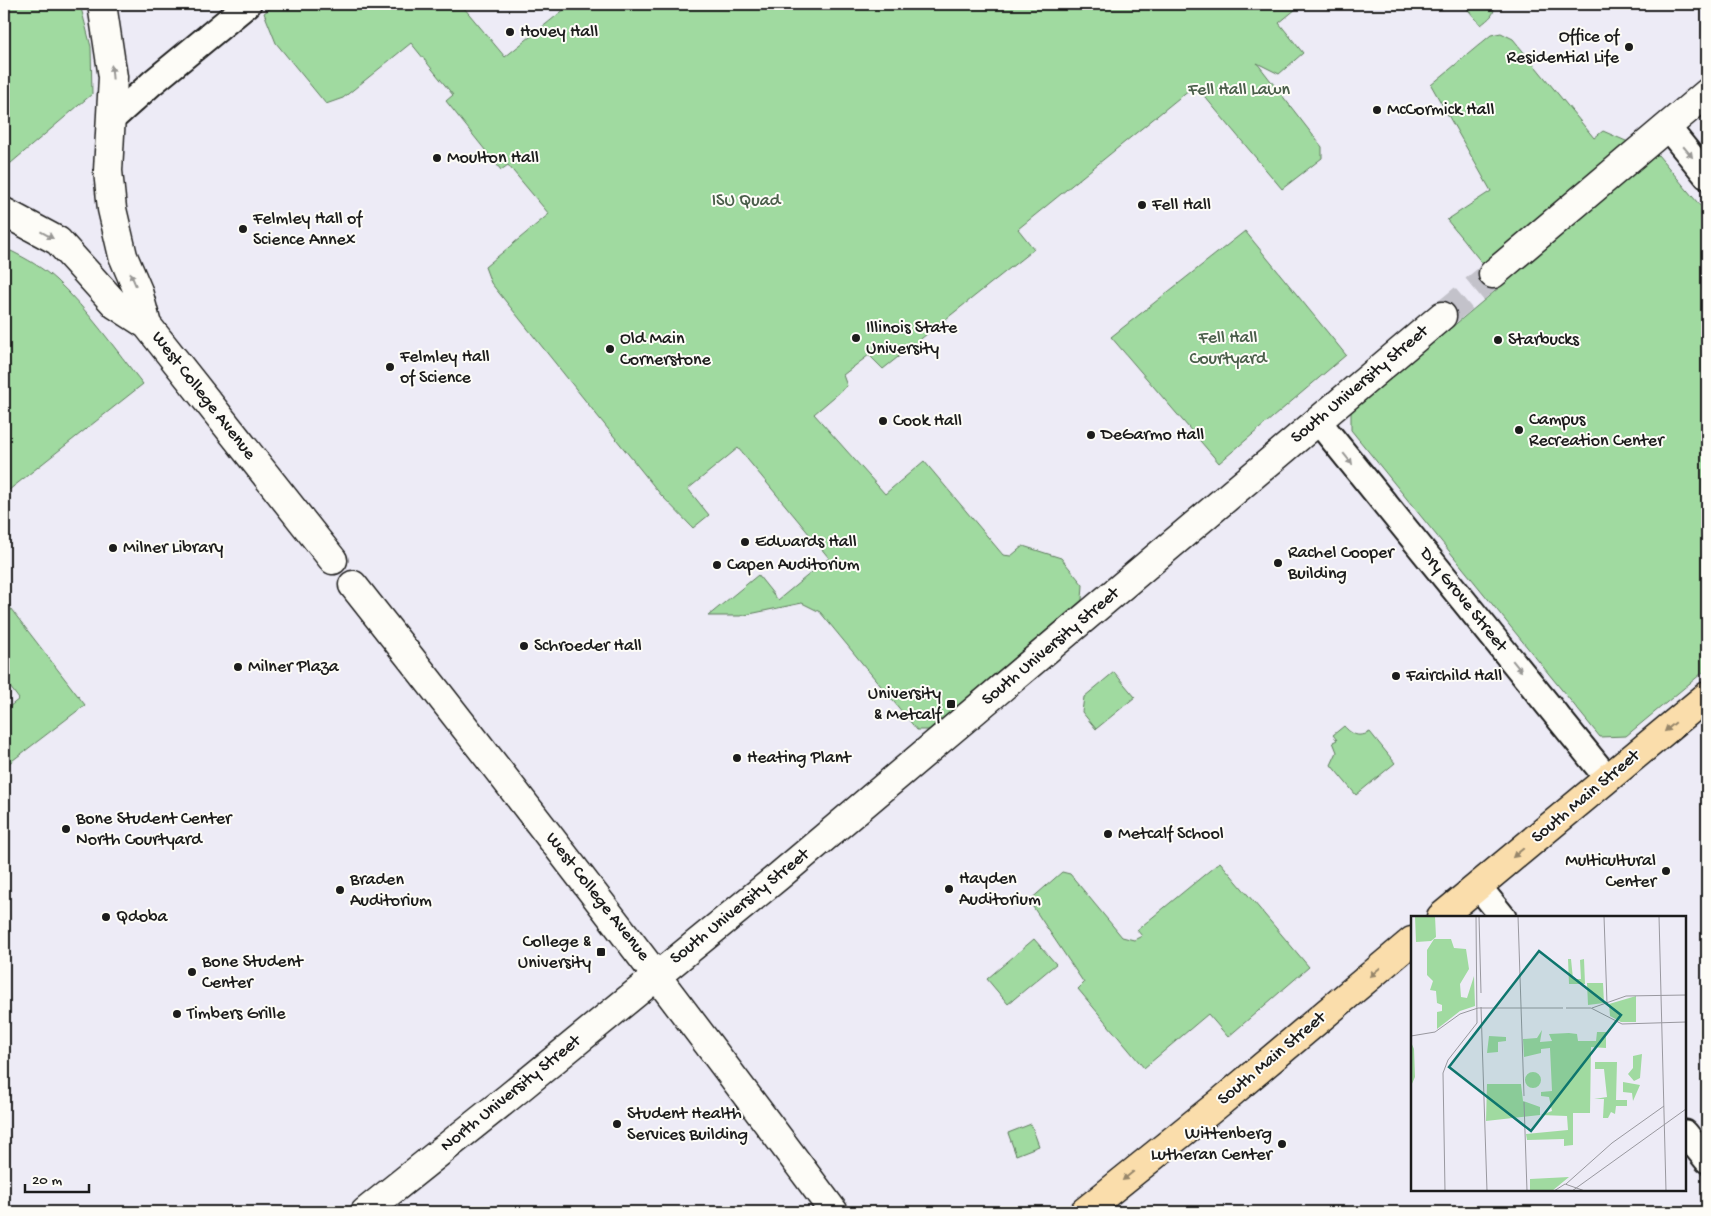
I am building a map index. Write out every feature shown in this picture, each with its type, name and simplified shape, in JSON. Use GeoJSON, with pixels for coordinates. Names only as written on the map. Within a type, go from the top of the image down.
{"type":"FeatureCollection","features":[{"type":"Feature","properties":{"kind":"main road","name":"South Main Street"},"geometry":{"type":"LineString","coordinates":[[1442,916],[1707,696]]}},
{"type":"Feature","properties":{"kind":"main road","name":"South Main Street"},"geometry":{"type":"LineString","coordinates":[[1084,1212],[1216,1105],[1411,942]]}},
{"type":"Feature","properties":{"kind":"street","name":"West College Avenue"},"geometry":{"type":"LineString","coordinates":[[102,4],[112,77],[108,171],[112,209],[123,256],[138,292],[147,325],[333,560]]}},
{"type":"Feature","properties":{"kind":"street"},"geometry":{"type":"LineString","coordinates":[[111,120],[152,83],[248,4]]}},
{"type":"Feature","properties":{"kind":"street"},"geometry":{"type":"LineString","coordinates":[[1493,274],[1668,128],[1707,93]]}},
{"type":"Feature","properties":{"kind":"street"},"geometry":{"type":"LineString","coordinates":[[1668,128],[1707,176]]}},
{"type":"Feature","properties":{"kind":"street"},"geometry":{"type":"LineString","coordinates":[[4,212],[58,241],[116,305],[147,325]]}},
{"type":"Feature","properties":{"kind":"street","name":"South University Street"},"geometry":{"type":"LineString","coordinates":[[657,975],[779,876],[1442,316]]}},
{"type":"Feature","properties":{"kind":"street","name":"Dry Grove Street"},"geometry":{"type":"LineString","coordinates":[[1318,421],[1608,778]]}},
{"type":"Feature","properties":{"kind":"street","name":"West College Avenue"},"geometry":{"type":"LineString","coordinates":[[353,585],[485,751],[657,975],[834,1212]]}},
{"type":"Feature","properties":{"kind":"street"},"geometry":{"type":"LineString","coordinates":[[1478,886],[1503,916]]}},
{"type":"Feature","properties":{"kind":"street","name":"North University Street"},"geometry":{"type":"LineString","coordinates":[[365,1212],[657,975]]}},
{"type":"Feature","properties":{"kind":"street"},"geometry":{"type":"LineString","coordinates":[[1686,1134],[1707,1160]]}},
{"type":"Feature","properties":{"kind":"green space"},"geometry":{"type":"Polygon","coordinates":[[[4,4],[80,4],[91,47],[92,94],[4,169],[4,4]]]}},
{"type":"Feature","properties":{"kind":"green space","name":"ISU Quad"},"geometry":{"type":"Polygon","coordinates":[[[276,4],[469,4],[464,8],[505,57],[571,4],[1302,4],[1279,23],[1303,53],[1279,74],[1257,63],[1322,147],[1322,158],[1282,189],[1195,85],[1018,229],[1034,249],[883,369],[869,355],[843,375],[847,386],[814,414],[885,494],[924,461],[1003,555],[1011,556],[1023,546],[1061,558],[1083,585],[1082,600],[929,730],[917,730],[820,612],[802,603],[740,616],[708,616],[758,575],[778,600],[829,558],[738,448],[688,489],[709,515],[693,528],[661,495],[491,283],[485,267],[549,214],[508,165],[501,170],[446,101],[453,95],[411,43],[343,98],[326,104],[276,43],[264,13],[276,4]]]}},
{"type":"Feature","properties":{"kind":"green space"},"geometry":{"type":"Polygon","coordinates":[[[1463,4],[1493,4],[1494,11],[1481,25],[1463,4]]]}},
{"type":"Feature","properties":{"kind":"green space"},"geometry":{"type":"Polygon","coordinates":[[[1501,33],[1513,39],[1594,138],[1603,131],[1658,155],[1707,214],[1707,669],[1626,736],[1600,737],[1351,430],[1351,412],[1501,286],[1447,220],[1491,191],[1431,85],[1491,35],[1501,33]]]}},
{"type":"Feature","properties":{"kind":"green space","name":"Fell Hall Courtyard"},"geometry":{"type":"Polygon","coordinates":[[[1245,231],[1346,355],[1219,463],[1111,337],[1245,231]]]}},
{"type":"Feature","properties":{"kind":"green space"},"geometry":{"type":"Polygon","coordinates":[[[11,251],[46,272],[68,292],[91,317],[143,384],[4,494],[4,254],[11,251]]]}},
{"type":"Feature","properties":{"kind":"green space"},"geometry":{"type":"Polygon","coordinates":[[[4,600],[85,705],[4,767],[4,711],[19,699],[4,679],[4,600]]]}},
{"type":"Feature","properties":{"kind":"green space"},"geometry":{"type":"Polygon","coordinates":[[[1114,672],[1135,697],[1096,729],[1082,712],[1084,697],[1114,672]]]}},
{"type":"Feature","properties":{"kind":"green space"},"geometry":{"type":"Polygon","coordinates":[[[1344,726],[1356,735],[1370,732],[1395,763],[1356,795],[1331,765],[1337,752],[1333,742],[1337,740],[1333,735],[1344,726]]]}},
{"type":"Feature","properties":{"kind":"green space"},"geometry":{"type":"Polygon","coordinates":[[[1220,862],[1309,967],[1228,1037],[1208,1014],[1144,1068],[1078,989],[1084,983],[1029,901],[1062,872],[1070,874],[1122,937],[1134,940],[1142,936],[1137,930],[1220,862]]]}},
{"type":"Feature","properties":{"kind":"green space"},"geometry":{"type":"Polygon","coordinates":[[[1034,939],[1056,964],[1008,1004],[987,979],[1034,939]]]}},
{"type":"Feature","properties":{"kind":"green space"},"geometry":{"type":"Polygon","coordinates":[[[1031,1124],[1039,1146],[1016,1155],[1008,1133],[1031,1124]]]}},
{"type":"Feature","properties":{"kind":"tunnel"},"geometry":{"type":"LineString","coordinates":[[1442,316],[1493,274]]}},
{"type":"Feature","properties":{"kind":"place","name":"Hovey Hall"},"geometry":{"type":"Point","coordinates":[510,32]}},
{"type":"Feature","properties":{"kind":"place","name":"Office of Residential Life"},"geometry":{"type":"Point","coordinates":[1629,47]}},
{"type":"Feature","properties":{"kind":"place","name":"McCormick Hall"},"geometry":{"type":"Point","coordinates":[1377,110]}},
{"type":"Feature","properties":{"kind":"place","name":"Moulton Hall"},"geometry":{"type":"Point","coordinates":[437,158]}},
{"type":"Feature","properties":{"kind":"place","name":"Fell Hall"},"geometry":{"type":"Point","coordinates":[1142,205]}},
{"type":"Feature","properties":{"kind":"place","name":"Felmley Hall of Science Annex"},"geometry":{"type":"Point","coordinates":[243,229]}},
{"type":"Feature","properties":{"kind":"place","name":"Illinois State University"},"geometry":{"type":"Point","coordinates":[856,338]}},
{"type":"Feature","properties":{"kind":"place","name":"Starbucks"},"geometry":{"type":"Point","coordinates":[1498,340]}},
{"type":"Feature","properties":{"kind":"place","name":"Old Main Cornerstone"},"geometry":{"type":"Point","coordinates":[610,349]}},
{"type":"Feature","properties":{"kind":"place","name":"Felmley Hall of Science"},"geometry":{"type":"Point","coordinates":[390,367]}},
{"type":"Feature","properties":{"kind":"place","name":"Cook Hall"},"geometry":{"type":"Point","coordinates":[883,421]}},
{"type":"Feature","properties":{"kind":"place","name":"Campus Recreation Center"},"geometry":{"type":"Point","coordinates":[1519,430]}},
{"type":"Feature","properties":{"kind":"place","name":"DeGarmo Hall"},"geometry":{"type":"Point","coordinates":[1091,435]}},
{"type":"Feature","properties":{"kind":"place","name":"Edwards Hall"},"geometry":{"type":"Point","coordinates":[745,542]}},
{"type":"Feature","properties":{"kind":"place","name":"Milner Library"},"geometry":{"type":"Point","coordinates":[113,548]}},
{"type":"Feature","properties":{"kind":"place","name":"Rachel Cooper Building"},"geometry":{"type":"Point","coordinates":[1278,563]}},
{"type":"Feature","properties":{"kind":"place","name":"Capen Auditorium"},"geometry":{"type":"Point","coordinates":[717,565]}},
{"type":"Feature","properties":{"kind":"place","name":"Schroeder Hall"},"geometry":{"type":"Point","coordinates":[524,646]}},
{"type":"Feature","properties":{"kind":"place","name":"Milner Plaza"},"geometry":{"type":"Point","coordinates":[238,667]}},
{"type":"Feature","properties":{"kind":"place","name":"Fairchild Hall"},"geometry":{"type":"Point","coordinates":[1396,676]}},
{"type":"Feature","properties":{"kind":"place","name":"University & Metcalf"},"geometry":{"type":"Point","coordinates":[951,704]}},
{"type":"Feature","properties":{"kind":"place","name":"Heating Plant"},"geometry":{"type":"Point","coordinates":[737,758]}},
{"type":"Feature","properties":{"kind":"place","name":"Bone Student Center North Courtyard"},"geometry":{"type":"Point","coordinates":[66,829]}},
{"type":"Feature","properties":{"kind":"place","name":"Metcalf School"},"geometry":{"type":"Point","coordinates":[1108,834]}},
{"type":"Feature","properties":{"kind":"place","name":"Multicultural Center"},"geometry":{"type":"Point","coordinates":[1666,871]}},
{"type":"Feature","properties":{"kind":"place","name":"Hayden Auditorium"},"geometry":{"type":"Point","coordinates":[949,889]}},
{"type":"Feature","properties":{"kind":"place","name":"Braden Auditorium"},"geometry":{"type":"Point","coordinates":[340,890]}},
{"type":"Feature","properties":{"kind":"place","name":"Qdoba"},"geometry":{"type":"Point","coordinates":[106,917]}},
{"type":"Feature","properties":{"kind":"place","name":"College & University"},"geometry":{"type":"Point","coordinates":[601,952]}},
{"type":"Feature","properties":{"kind":"place","name":"Bone Student Center"},"geometry":{"type":"Point","coordinates":[192,972]}},
{"type":"Feature","properties":{"kind":"place","name":"Timbers Grille"},"geometry":{"type":"Point","coordinates":[177,1014]}},
{"type":"Feature","properties":{"kind":"place","name":"Student Health Services Building"},"geometry":{"type":"Point","coordinates":[617,1124]}},
{"type":"Feature","properties":{"kind":"place","name":"Wittenberg Lutheran Center"},"geometry":{"type":"Point","coordinates":[1282,1144]}},
{"type":"Feature","properties":{"kind":"park label","name":"Fell Hall Lawn"},"geometry":{"type":"Point","coordinates":[1239,90]}}]}
